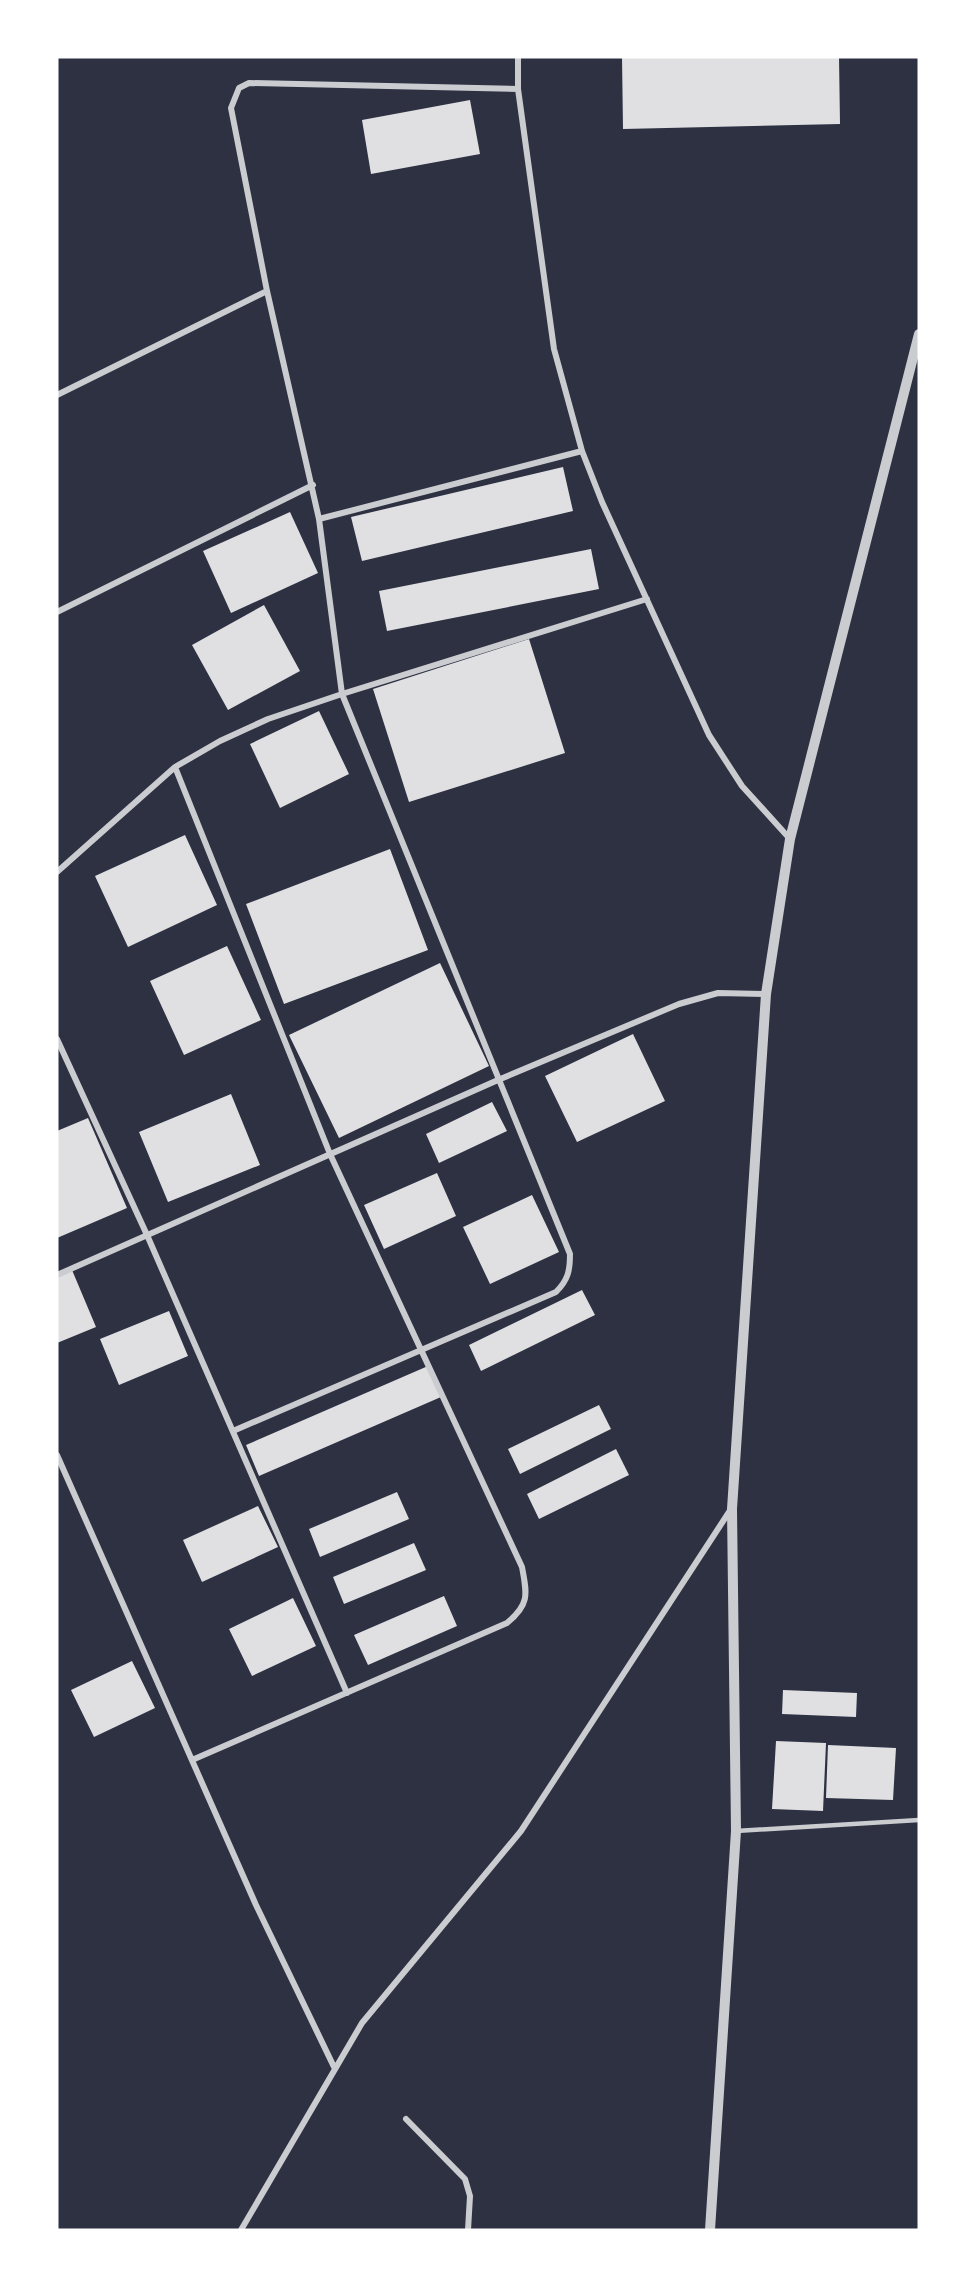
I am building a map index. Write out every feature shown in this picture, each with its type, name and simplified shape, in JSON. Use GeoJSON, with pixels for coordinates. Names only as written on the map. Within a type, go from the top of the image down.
{"type":"FeatureCollection","features":[{"type":"Feature","properties":{"kind":"street"},"geometry":{"type":"LineString","coordinates":[[518,57],[518,88],[554,349],[582,451],[709,735],[742,786],[790,838]]}},
{"type":"Feature","properties":{"kind":"street"},"geometry":{"type":"LineString","coordinates":[[233,1431],[556,1292],[566,1282],[570,1270],[570,1254],[342,694],[313,486],[267,291],[231,108],[239,88],[249,82],[518,88]]}},
{"type":"Feature","properties":{"kind":"street"},"geometry":{"type":"LineString","coordinates":[[57,395],[267,291]]}},
{"type":"Feature","properties":{"kind":"street"},"geometry":{"type":"LineString","coordinates":[[710,2230],[736,1831],[732,1509],[766,994],[790,838],[919,334]]}},
{"type":"Feature","properties":{"kind":"street"},"geometry":{"type":"LineString","coordinates":[[319,519],[582,451]]}},
{"type":"Feature","properties":{"kind":"street"},"geometry":{"type":"LineString","coordinates":[[57,612],[313,486]]}},
{"type":"Feature","properties":{"kind":"street"},"geometry":{"type":"LineString","coordinates":[[57,872],[175,767],[220,741],[268,719],[441,661],[647,599]]}},
{"type":"Feature","properties":{"kind":"street"},"geometry":{"type":"LineString","coordinates":[[175,767],[330,1154],[522,1567],[527,1594],[522,1611],[507,1623],[192,1760]]}},
{"type":"Feature","properties":{"kind":"street"},"geometry":{"type":"LineString","coordinates":[[57,1275],[498,1080],[679,1004],[718,993],[766,994]]}},
{"type":"Feature","properties":{"kind":"street"},"geometry":{"type":"LineString","coordinates":[[57,1039],[147,1235],[347,1693]]}},
{"type":"Feature","properties":{"kind":"street"},"geometry":{"type":"LineString","coordinates":[[57,1455],[256,1905],[334,2067]]}},
{"type":"Feature","properties":{"kind":"street"},"geometry":{"type":"LineString","coordinates":[[240,2230],[362,2023],[521,1831],[732,1509]]}},
{"type":"Feature","properties":{"kind":"street"},"geometry":{"type":"LineString","coordinates":[[405,2119],[465,2179],[470,2196],[468,2230]]}},
{"type":"Feature","properties":{"kind":"lane"},"geometry":{"type":"LineString","coordinates":[[736,1831],[919,1820]]}},
{"type":"Feature","properties":{"kind":"building"},"geometry":{"type":"Polygon","coordinates":[[[622,57],[839,57],[840,124],[623,129],[622,57]]]}},
{"type":"Feature","properties":{"kind":"building"},"geometry":{"type":"Polygon","coordinates":[[[470,100],[480,154],[371,174],[362,120],[470,100]]]}},
{"type":"Feature","properties":{"kind":"building"},"geometry":{"type":"Polygon","coordinates":[[[563,467],[573,511],[362,561],[351,517],[563,467]]]}},
{"type":"Feature","properties":{"kind":"building"},"geometry":{"type":"Polygon","coordinates":[[[290,512],[318,573],[231,613],[203,551],[290,512]]]}},
{"type":"Feature","properties":{"kind":"building"},"geometry":{"type":"Polygon","coordinates":[[[591,549],[599,589],[387,631],[379,591],[591,549]]]}},
{"type":"Feature","properties":{"kind":"building"},"geometry":{"type":"Polygon","coordinates":[[[264,605],[300,671],[228,710],[192,645],[264,605]]]}},
{"type":"Feature","properties":{"kind":"building"},"geometry":{"type":"Polygon","coordinates":[[[529,639],[565,753],[409,802],[373,689],[529,639]]]}},
{"type":"Feature","properties":{"kind":"building"},"geometry":{"type":"Polygon","coordinates":[[[319,711],[349,774],[280,808],[250,744],[319,711]]]}},
{"type":"Feature","properties":{"kind":"building"},"geometry":{"type":"Polygon","coordinates":[[[185,835],[217,905],[128,947],[95,876],[185,835]]]}},
{"type":"Feature","properties":{"kind":"building"},"geometry":{"type":"Polygon","coordinates":[[[390,849],[428,950],[284,1004],[246,904],[390,849]]]}},
{"type":"Feature","properties":{"kind":"building"},"geometry":{"type":"Polygon","coordinates":[[[227,946],[261,1020],[184,1055],[150,981],[227,946]]]}},
{"type":"Feature","properties":{"kind":"building"},"geometry":{"type":"Polygon","coordinates":[[[440,963],[489,1066],[339,1138],[289,1035],[440,963]]]}},
{"type":"Feature","properties":{"kind":"building"},"geometry":{"type":"Polygon","coordinates":[[[633,1034],[665,1101],[577,1142],[545,1076],[633,1034]]]}},
{"type":"Feature","properties":{"kind":"building"},"geometry":{"type":"Polygon","coordinates":[[[231,1094],[260,1165],[168,1202],[139,1132],[231,1094]]]}},
{"type":"Feature","properties":{"kind":"building"},"geometry":{"type":"Polygon","coordinates":[[[492,1102],[507,1131],[439,1163],[426,1134],[492,1102]]]}},
{"type":"Feature","properties":{"kind":"building"},"geometry":{"type":"Polygon","coordinates":[[[88,1118],[127,1208],[57,1238],[57,1131],[88,1118]]]}},
{"type":"Feature","properties":{"kind":"building"},"geometry":{"type":"Polygon","coordinates":[[[437,1173],[456,1216],[384,1249],[364,1205],[437,1173]]]}},
{"type":"Feature","properties":{"kind":"building"},"geometry":{"type":"Polygon","coordinates":[[[532,1195],[559,1252],[490,1284],[463,1227],[532,1195]]]}},
{"type":"Feature","properties":{"kind":"building"},"geometry":{"type":"Polygon","coordinates":[[[72,1270],[96,1327],[57,1343],[57,1277],[72,1270]]]}},
{"type":"Feature","properties":{"kind":"building"},"geometry":{"type":"Polygon","coordinates":[[[582,1290],[595,1315],[481,1371],[469,1345],[582,1290]]]}},
{"type":"Feature","properties":{"kind":"building"},"geometry":{"type":"Polygon","coordinates":[[[169,1311],[188,1356],[119,1385],[100,1339],[169,1311]]]}},
{"type":"Feature","properties":{"kind":"building"},"geometry":{"type":"Polygon","coordinates":[[[428,1366],[441,1397],[259,1476],[246,1445],[428,1366]]]}},
{"type":"Feature","properties":{"kind":"building"},"geometry":{"type":"Polygon","coordinates":[[[599,1405],[611,1429],[520,1474],[508,1449],[599,1405]]]}},
{"type":"Feature","properties":{"kind":"building"},"geometry":{"type":"Polygon","coordinates":[[[616,1449],[629,1475],[539,1519],[527,1494],[616,1449]]]}},
{"type":"Feature","properties":{"kind":"building"},"geometry":{"type":"Polygon","coordinates":[[[397,1492],[409,1519],[320,1557],[309,1529],[397,1492]]]}},
{"type":"Feature","properties":{"kind":"building"},"geometry":{"type":"Polygon","coordinates":[[[258,1506],[278,1547],[202,1582],[183,1540],[258,1506]]]}},
{"type":"Feature","properties":{"kind":"building"},"geometry":{"type":"Polygon","coordinates":[[[414,1543],[426,1570],[344,1604],[333,1577],[414,1543]]]}},
{"type":"Feature","properties":{"kind":"building"},"geometry":{"type":"Polygon","coordinates":[[[444,1596],[457,1626],[368,1665],[354,1635],[444,1596]]]}},
{"type":"Feature","properties":{"kind":"building"},"geometry":{"type":"Polygon","coordinates":[[[293,1598],[316,1646],[252,1676],[229,1629],[293,1598]]]}},
{"type":"Feature","properties":{"kind":"building"},"geometry":{"type":"Polygon","coordinates":[[[132,1661],[155,1708],[94,1737],[71,1690],[132,1661]]]}},
{"type":"Feature","properties":{"kind":"building"},"geometry":{"type":"Polygon","coordinates":[[[783,1690],[857,1693],[856,1717],[782,1714],[783,1690]]]}},
{"type":"Feature","properties":{"kind":"building"},"geometry":{"type":"Polygon","coordinates":[[[776,1741],[826,1743],[823,1811],[772,1809],[776,1741]]]}},
{"type":"Feature","properties":{"kind":"building"},"geometry":{"type":"Polygon","coordinates":[[[828,1745],[896,1748],[893,1800],[826,1798],[828,1745]]]}}]}
